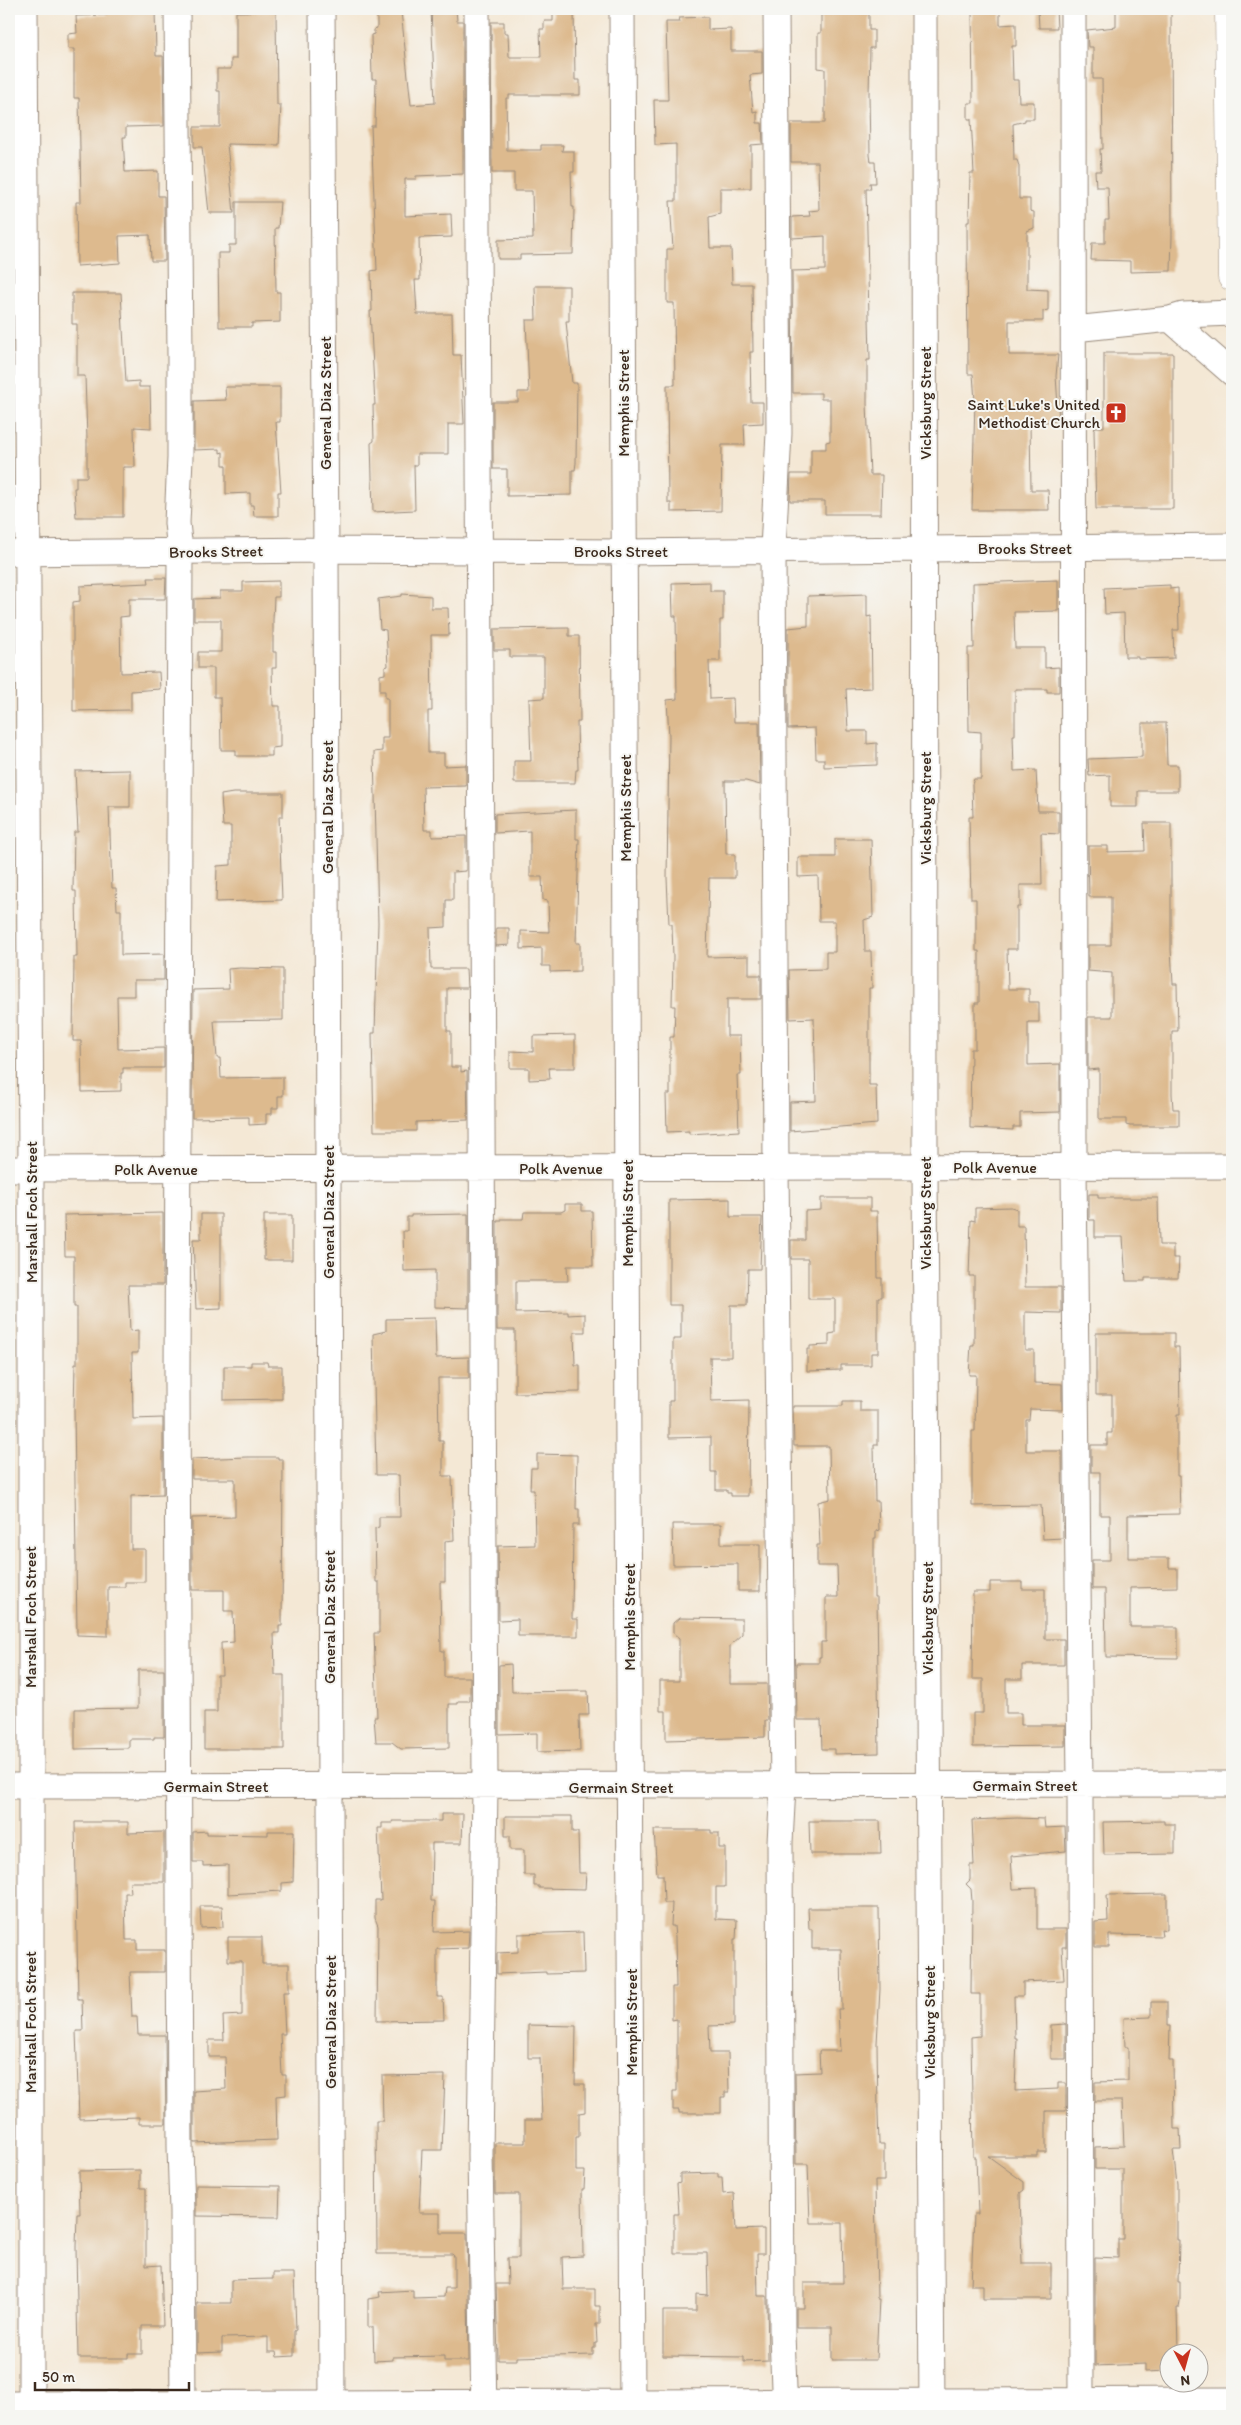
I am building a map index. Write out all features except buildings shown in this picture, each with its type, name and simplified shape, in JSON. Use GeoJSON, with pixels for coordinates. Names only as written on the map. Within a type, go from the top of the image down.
{"type":"FeatureCollection","features":[{"type":"Feature","properties":{"kind":"main road"},"geometry":{"type":"LineString","coordinates":[[1229,9],[1232,277]]}},
{"type":"Feature","properties":{"kind":"street","name":"Marshall Foch Street"},"geometry":{"type":"LineString","coordinates":[[24,2408],[19,1786],[18,553],[25,9]]}},
{"type":"Feature","properties":{"kind":"street"},"geometry":{"type":"LineString","coordinates":[[177,9],[180,356],[176,523],[180,551],[178,1786],[183,2410]]}},
{"type":"Feature","properties":{"kind":"street","name":"General Diaz Street"},"geometry":{"type":"LineString","coordinates":[[322,9],[326,550],[332,2410]]}},
{"type":"Feature","properties":{"kind":"street"},"geometry":{"type":"LineString","coordinates":[[477,9],[485,1787],[480,2154],[484,2409]]}},
{"type":"Feature","properties":{"kind":"street","name":"Memphis Street"},"geometry":{"type":"LineString","coordinates":[[622,9],[632,2409]]}},
{"type":"Feature","properties":{"kind":"street"},"geometry":{"type":"LineString","coordinates":[[776,9],[778,433],[773,550],[776,1168],[783,1786],[780,1842],[780,2122],[782,2333],[785,2409]]}},
{"type":"Feature","properties":{"kind":"street","name":"Vicksburg Street"},"geometry":{"type":"LineString","coordinates":[[924,9],[927,1786],[932,2409]]}},
{"type":"Feature","properties":{"kind":"street"},"geometry":{"type":"LineString","coordinates":[[1073,9],[1075,547],[1074,1167],[1080,1785],[1081,2409]]}},
{"type":"Feature","properties":{"kind":"street"},"geometry":{"type":"LineString","coordinates":[[1074,329],[1183,316],[1232,313]]}},
{"type":"Feature","properties":{"kind":"street"},"geometry":{"type":"LineString","coordinates":[[1170,319],[1232,373]]}},
{"type":"Feature","properties":{"kind":"street","name":"Brooks Street"},"geometry":{"type":"LineString","coordinates":[[18,553],[326,550],[623,552],[1232,546]]}},
{"type":"Feature","properties":{"kind":"street","name":"Polk Avenue"},"geometry":{"type":"LineString","coordinates":[[20,1170],[1232,1166]]}},
{"type":"Feature","properties":{"kind":"street","name":"Germain Street"},"geometry":{"type":"LineString","coordinates":[[19,1786],[630,1787],[1232,1784]]}},
{"type":"Feature","properties":{"kind":"street"},"geometry":{"type":"LineString","coordinates":[[24,2408],[183,2410],[1081,2409],[1232,2400]]}},
{"type":"Feature","properties":{"kind":"place","name":"Saint Luke's United Methodist Church"},"geometry":{"type":"Point","coordinates":[1116,413]}}]}
